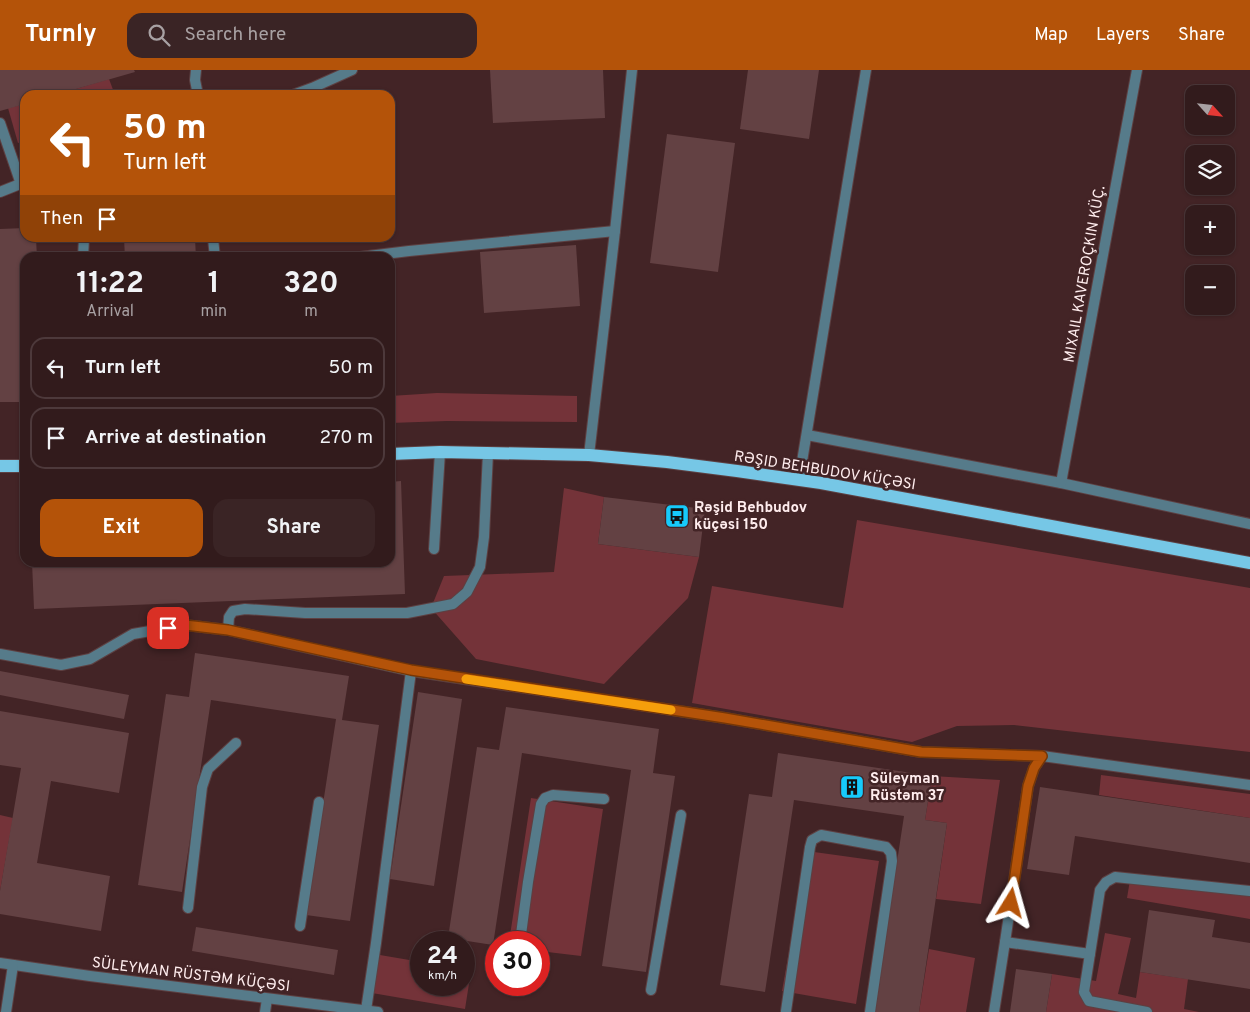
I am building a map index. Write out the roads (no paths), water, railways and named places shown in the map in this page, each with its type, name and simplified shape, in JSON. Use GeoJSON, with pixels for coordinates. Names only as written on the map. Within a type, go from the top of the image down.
{"type":"FeatureCollection","features":[{"type":"Feature","properties":{"kind":"main road","name":"RƏŞID BEHBUDOV KÜÇƏSI"},"geometry":{"type":"LineString","coordinates":[[395,454],[440,452],[589,455],[667,462],[799,480],[1250,563]]}},
{"type":"Feature","properties":{"kind":"main road"},"geometry":{"type":"LineString","coordinates":[[0,466],[20,466]]}},
{"type":"Feature","properties":{"kind":"street"},"geometry":{"type":"LineString","coordinates":[[196,70],[197,90]]}},
{"type":"Feature","properties":{"kind":"street"},"geometry":{"type":"LineString","coordinates":[[306,90],[352,70]]}},
{"type":"Feature","properties":{"kind":"street"},"geometry":{"type":"LineString","coordinates":[[589,455],[632,70]]}},
{"type":"Feature","properties":{"kind":"street"},"geometry":{"type":"LineString","coordinates":[[799,480],[866,70]]}},
{"type":"Feature","properties":{"kind":"street","name":"MIXAIL KAVEROÇKIN KÜÇ."},"geometry":{"type":"LineString","coordinates":[[1061,484],[1137,70]]}},
{"type":"Feature","properties":{"kind":"street"},"geometry":{"type":"LineString","coordinates":[[0,123],[20,175]]}},
{"type":"Feature","properties":{"kind":"street"},"geometry":{"type":"LineString","coordinates":[[0,192],[20,184]]}},
{"type":"Feature","properties":{"kind":"street"},"geometry":{"type":"LineString","coordinates":[[395,253],[615,231]]}},
{"type":"Feature","properties":{"kind":"street"},"geometry":{"type":"LineString","coordinates":[[807,435],[1061,484],[1250,524]]}},
{"type":"Feature","properties":{"kind":"street"},"geometry":{"type":"LineString","coordinates":[[434,549],[440,452]]}},
{"type":"Feature","properties":{"kind":"street"},"geometry":{"type":"LineString","coordinates":[[228,630],[229,617],[234,611],[244,609],[305,613],[407,614],[453,604],[467,592],[480,567],[484,537],[488,453]]}},
{"type":"Feature","properties":{"kind":"street"},"geometry":{"type":"LineString","coordinates":[[0,654],[61,665],[90,659],[133,634],[185,625],[228,630],[411,670],[725,718],[921,752],[1042,756],[1250,785]]}},
{"type":"Feature","properties":{"kind":"street"},"geometry":{"type":"LineString","coordinates":[[366,1010],[411,670]]}},
{"type":"Feature","properties":{"kind":"street"},"geometry":{"type":"LineString","coordinates":[[188,908],[202,787],[208,769],[236,743]]}},
{"type":"Feature","properties":{"kind":"street"},"geometry":{"type":"LineString","coordinates":[[994,1012],[1028,786],[1034,768],[1042,756]]}},
{"type":"Feature","properties":{"kind":"street"},"geometry":{"type":"LineString","coordinates":[[521,931],[541,804],[545,798],[553,796],[604,799]]}},
{"type":"Feature","properties":{"kind":"street"},"geometry":{"type":"LineString","coordinates":[[300,926],[319,802]]}},
{"type":"Feature","properties":{"kind":"street"},"geometry":{"type":"LineString","coordinates":[[651,990],[681,816]]}},
{"type":"Feature","properties":{"kind":"street"},"geometry":{"type":"LineString","coordinates":[[786,1011],[810,847],[812,840],[821,835],[886,847],[891,853],[892,861],[870,1012]]}},
{"type":"Feature","properties":{"kind":"street"},"geometry":{"type":"LineString","coordinates":[[1147,1012],[1090,1001],[1084,992],[1100,890],[1106,882],[1115,877],[1250,891]]}},
{"type":"Feature","properties":{"kind":"street"},"geometry":{"type":"LineString","coordinates":[[1005,942],[1090,954]]}},
{"type":"Feature","properties":{"kind":"street","name":"SÜLEYMAN RÜSTƏM KÜÇƏSI"},"geometry":{"type":"LineString","coordinates":[[0,963],[378,1012]]}},
{"type":"Feature","properties":{"kind":"street"},"geometry":{"type":"LineString","coordinates":[[6,1012],[13,965]]}},
{"type":"Feature","properties":{"kind":"street"},"geometry":{"type":"LineString","coordinates":[[264,1012],[267,999]]}},
{"type":"Feature","properties":{"kind":"place","name":"Rəşid Behbudov küçəsi 150"},"geometry":{"type":"Point","coordinates":[677,516]}},
{"type":"Feature","properties":{"kind":"place","name":"Süleyman Rüstəm 37"},"geometry":{"type":"Point","coordinates":[852,787]}}]}
